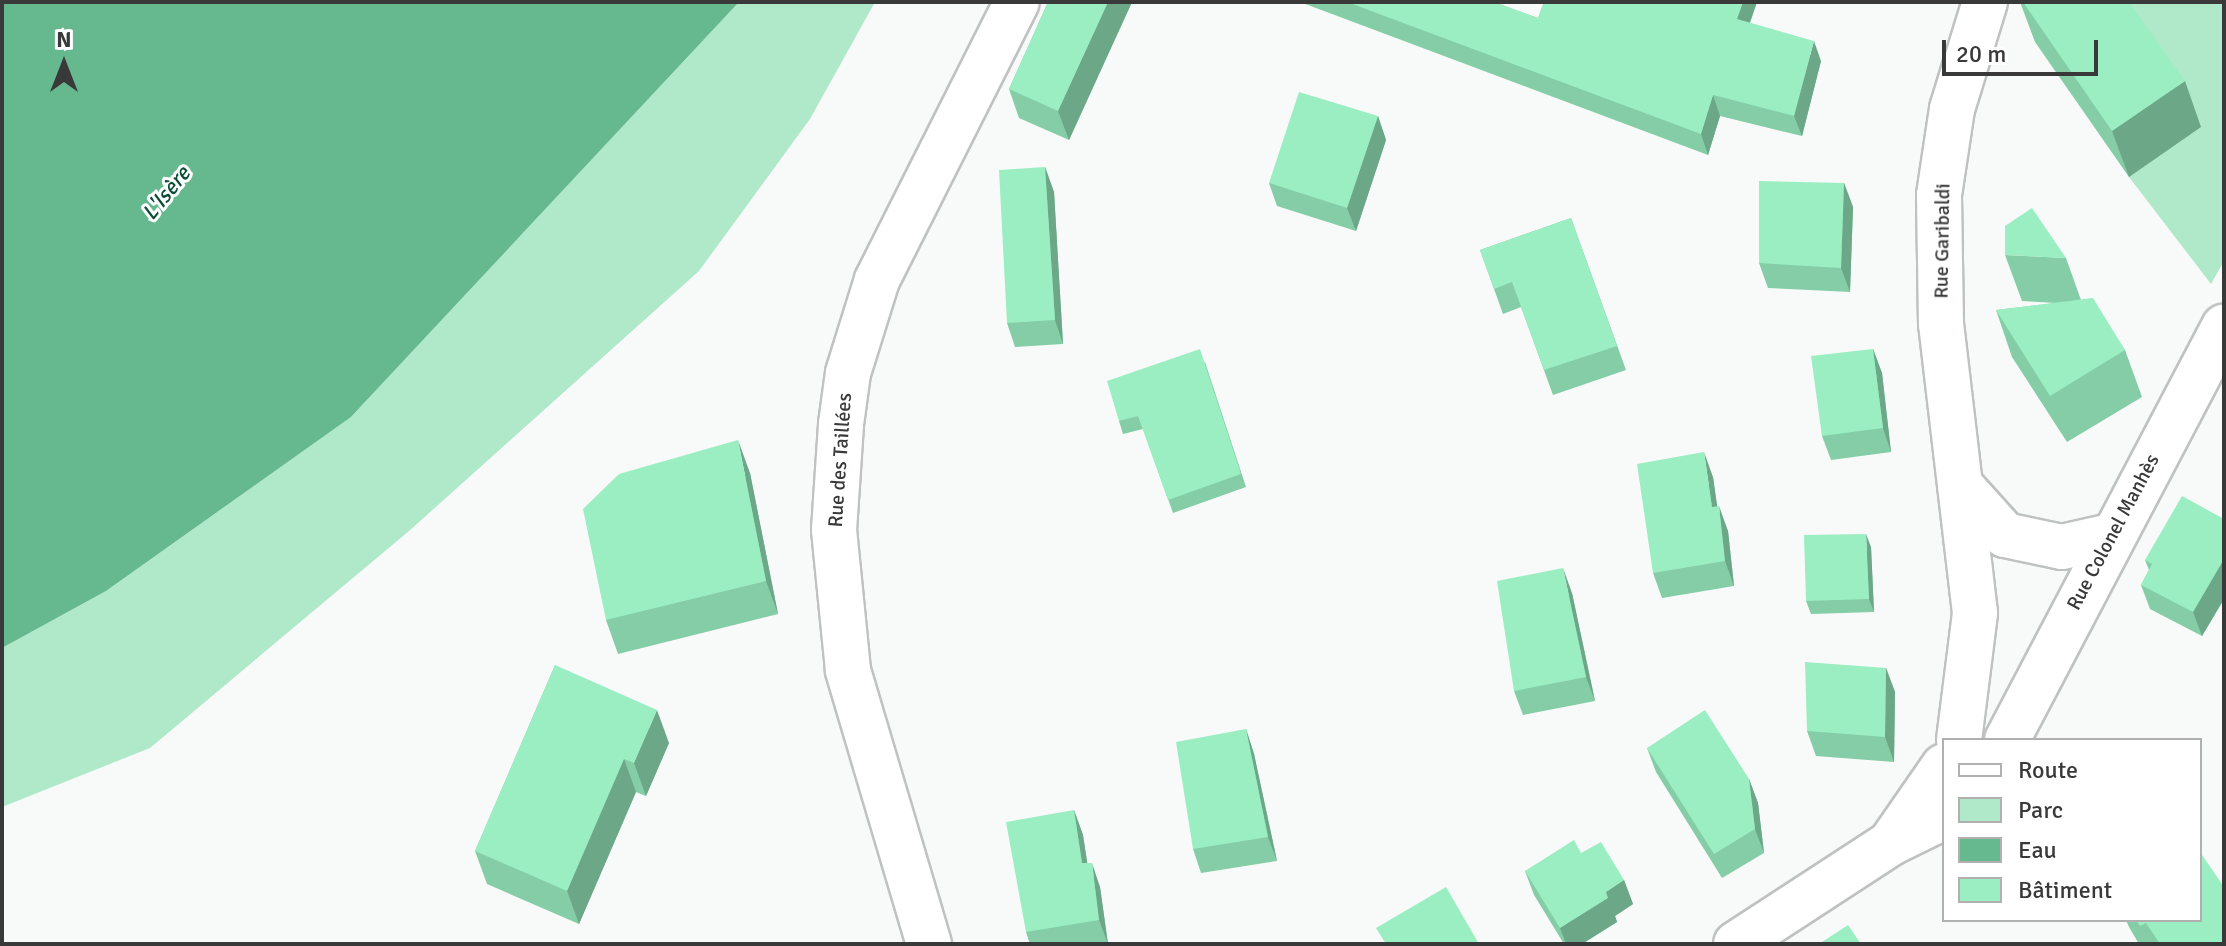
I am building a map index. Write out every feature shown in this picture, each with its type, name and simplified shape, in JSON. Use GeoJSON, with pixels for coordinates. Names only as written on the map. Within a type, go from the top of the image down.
{"type":"FeatureCollection","features":[{"type":"Feature","properties":{"kind":"street","name":"Rue des Taillées"},"geometry":{"type":"LineString","coordinates":[[929,944],[848,670],[834,530],[841,424],[848,373],[877,280],[1017,2]]}},
{"type":"Feature","properties":{"kind":"street","name":"Rue Garibaldi"},"geometry":{"type":"LineString","coordinates":[[1959,738],[1975,613],[1941,324],[1939,195],[1952,109],[1985,2]]}},
{"type":"Feature","properties":{"kind":"street","name":"Rue Colonel Manhès"},"geometry":{"type":"LineString","coordinates":[[2008,738],[2111,536],[2224,326]]}},
{"type":"Feature","properties":{"kind":"street"},"geometry":{"type":"LineString","coordinates":[[1960,485],[2005,535],[2062,547],[2111,536]]}},
{"type":"Feature","properties":{"kind":"street"},"geometry":{"type":"LineString","coordinates":[[1891,843],[1942,769]]}},
{"type":"Feature","properties":{"kind":"street"},"geometry":{"type":"LineString","coordinates":[[1736,944],[1891,843],[1942,818]]}},
{"type":"Feature","properties":{"kind":"green space"},"geometry":{"type":"Polygon","coordinates":[[[739,2],[875,2],[810,119],[699,271],[409,531],[150,748],[2,807],[2,648],[106,591],[351,417],[739,2]]]}},
{"type":"Feature","properties":{"kind":"green space"},"geometry":{"type":"Polygon","coordinates":[[[2113,2],[2224,2],[2224,261],[2211,284],[2129,177],[2201,127],[2113,2]]]}},
{"type":"Feature","properties":{"kind":"water","name":"L'Isère"},"geometry":{"type":"Polygon","coordinates":[[[2,2],[739,2],[351,417],[106,591],[2,648],[2,2]]]}},
{"type":"Feature","properties":{"kind":"building"},"geometry":{"type":"Polygon","coordinates":[[[1048,2],[1108,2],[1058,111],[1009,89],[1048,2]]]}},
{"type":"Feature","properties":{"kind":"building"},"geometry":{"type":"Polygon","coordinates":[[[1347,2],[1494,2],[1538,18],[1544,2],[1743,2],[1737,19],[1814,41],[1794,116],[1713,95],[1701,134],[1347,2]]]}},
{"type":"Feature","properties":{"kind":"building"},"geometry":{"type":"Polygon","coordinates":[[[2023,2],[2129,2],[2185,81],[2112,131],[2023,2]]]}},
{"type":"Feature","properties":{"kind":"building"},"geometry":{"type":"Polygon","coordinates":[[[1299,92],[1378,116],[1347,208],[1269,183],[1299,92]]]}},
{"type":"Feature","properties":{"kind":"building"},"geometry":{"type":"Polygon","coordinates":[[[1045,167],[1055,320],[1007,323],[999,170],[1045,167]]]}},
{"type":"Feature","properties":{"kind":"building"},"geometry":{"type":"Polygon","coordinates":[[[1759,181],[1844,183],[1841,268],[1759,263],[1759,181]]]}},
{"type":"Feature","properties":{"kind":"building"},"geometry":{"type":"Polygon","coordinates":[[[2032,208],[2066,258],[2005,255],[2005,226],[2032,208]]]}},
{"type":"Feature","properties":{"kind":"building"},"geometry":{"type":"Polygon","coordinates":[[[1571,218],[1617,346],[1544,370],[1512,282],[1494,289],[1480,250],[1571,218]]]}},
{"type":"Feature","properties":{"kind":"building"},"geometry":{"type":"Polygon","coordinates":[[[2093,298],[2125,350],[2050,396],[1996,310],[2093,298]]]}},
{"type":"Feature","properties":{"kind":"building"},"geometry":{"type":"Polygon","coordinates":[[[1200,349],[1241,474],[1168,500],[1138,416],[1119,421],[1107,381],[1200,349]]]}},
{"type":"Feature","properties":{"kind":"building"},"geometry":{"type":"Polygon","coordinates":[[[1873,349],[1883,428],[1822,436],[1811,356],[1873,349]]]}},
{"type":"Feature","properties":{"kind":"building"},"geometry":{"type":"Polygon","coordinates":[[[738,440],[766,581],[606,620],[583,509],[619,474],[738,440]]]}},
{"type":"Feature","properties":{"kind":"building"},"geometry":{"type":"Polygon","coordinates":[[[1704,452],[1712,507],[1719,506],[1725,561],[1653,573],[1637,464],[1704,452]]]}},
{"type":"Feature","properties":{"kind":"building"},"geometry":{"type":"Polygon","coordinates":[[[2182,496],[2224,519],[2224,559],[2193,612],[2141,585],[2152,564],[2145,560],[2182,496]]]}},
{"type":"Feature","properties":{"kind":"building"},"geometry":{"type":"Polygon","coordinates":[[[1866,534],[1869,599],[1806,601],[1804,535],[1866,534]]]}},
{"type":"Feature","properties":{"kind":"building"},"geometry":{"type":"Polygon","coordinates":[[[1563,568],[1586,677],[1514,691],[1497,581],[1563,568]]]}},
{"type":"Feature","properties":{"kind":"building"},"geometry":{"type":"Polygon","coordinates":[[[1805,662],[1886,668],[1885,737],[1807,731],[1805,662]]]}},
{"type":"Feature","properties":{"kind":"building"},"geometry":{"type":"Polygon","coordinates":[[[555,665],[657,710],[634,763],[624,759],[567,891],[475,851],[555,665]]]}},
{"type":"Feature","properties":{"kind":"building"},"geometry":{"type":"Polygon","coordinates":[[[1705,710],[1749,779],[1755,829],[1714,854],[1647,748],[1705,710]]]}},
{"type":"Feature","properties":{"kind":"building"},"geometry":{"type":"Polygon","coordinates":[[[1246,729],[1268,837],[1193,849],[1176,742],[1246,729]]]}},
{"type":"Feature","properties":{"kind":"building"},"geometry":{"type":"Polygon","coordinates":[[[1074,810],[1082,863],[1092,863],[1099,920],[1026,932],[1006,822],[1074,810]]]}},
{"type":"Feature","properties":{"kind":"building"},"geometry":{"type":"Polygon","coordinates":[[[1574,840],[1581,853],[1601,842],[1624,880],[1606,892],[1608,898],[1560,928],[1525,871],[1574,840]]]}},
{"type":"Feature","properties":{"kind":"building"},"geometry":{"type":"Polygon","coordinates":[[[2202,855],[2224,887],[2224,944],[2160,944],[2146,923],[2140,926],[2137,922],[2202,922],[2202,855]]]}},
{"type":"Feature","properties":{"kind":"building"},"geometry":{"type":"Polygon","coordinates":[[[1446,887],[1479,944],[1386,944],[1376,928],[1446,887]]]}},
{"type":"Feature","properties":{"kind":"building"},"geometry":{"type":"Polygon","coordinates":[[[1848,925],[1861,944],[1819,944],[1848,925]]]}}]}
